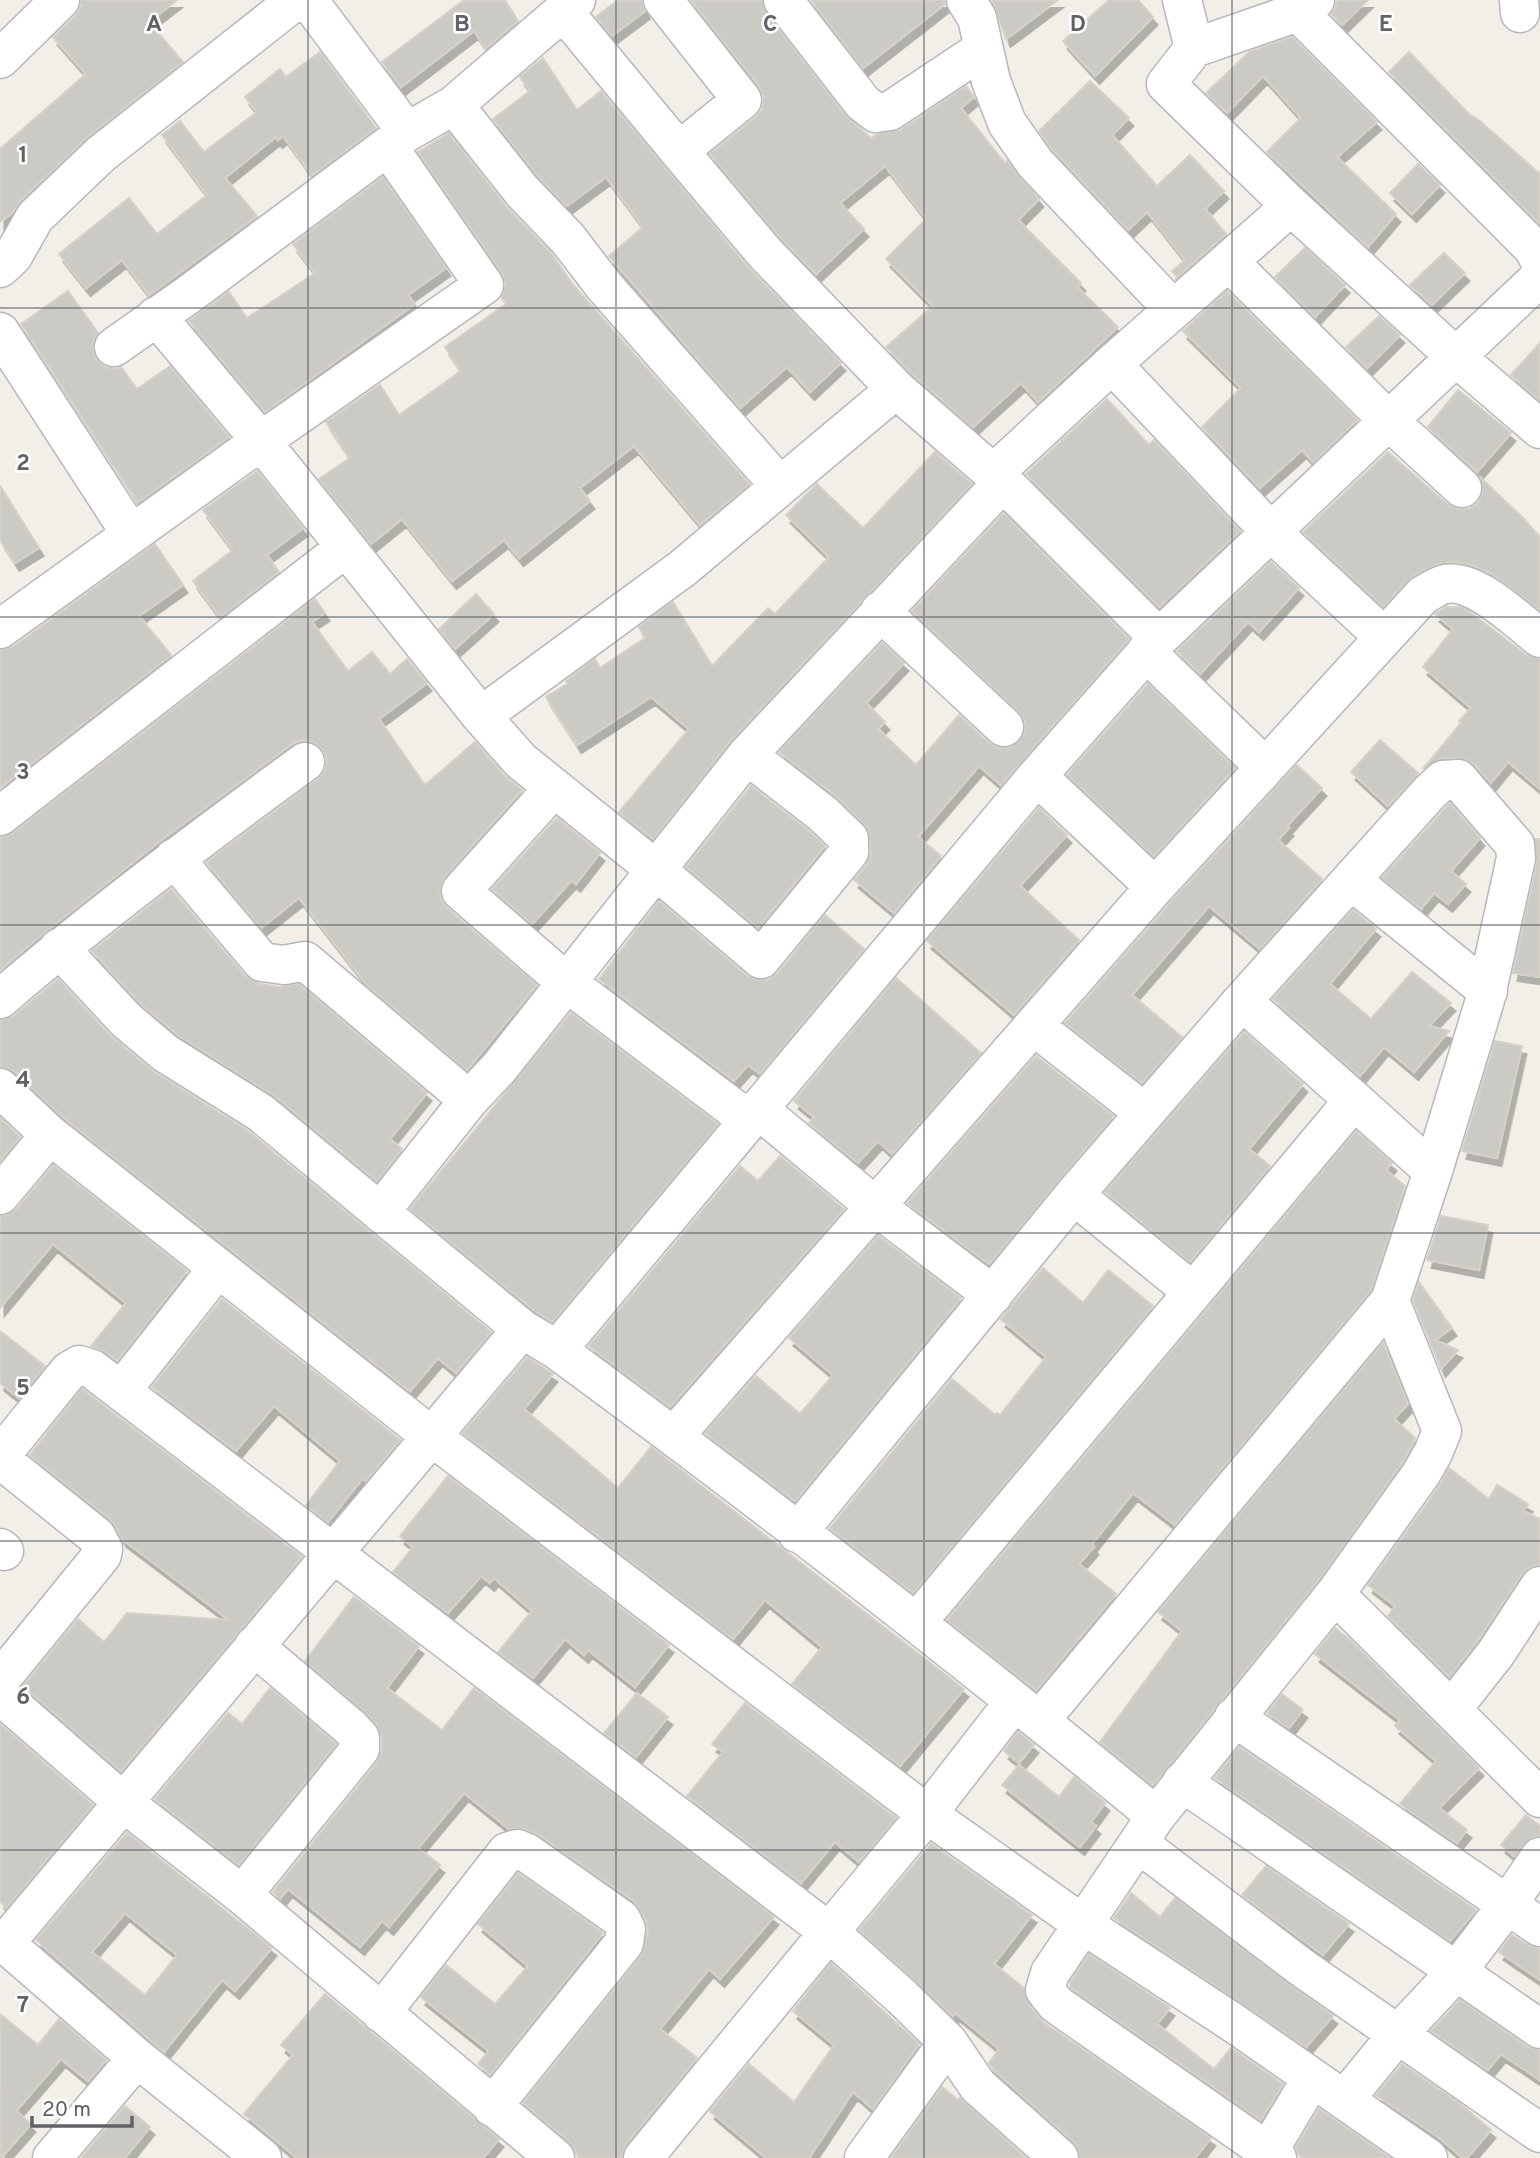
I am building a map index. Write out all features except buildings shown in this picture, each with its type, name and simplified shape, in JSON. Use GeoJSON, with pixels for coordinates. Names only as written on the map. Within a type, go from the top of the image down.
{"type":"FeatureCollection","features":[{"type":"Feature","properties":{"kind":"street"},"geometry":{"type":"LineString","coordinates":[[0,60],[60,0]]}},
{"type":"Feature","properties":{"kind":"street"},"geometry":{"type":"LineString","coordinates":[[0,268],[13,256],[35,218],[102,155],[296,0]]}},
{"type":"Feature","properties":{"kind":"street"},"geometry":{"type":"LineString","coordinates":[[0,629],[484,285],[398,140],[309,0]]}},
{"type":"Feature","properties":{"kind":"street"},"geometry":{"type":"LineString","coordinates":[[663,0],[742,100],[679,151]]}},
{"type":"Feature","properties":{"kind":"street"},"geometry":{"type":"LineString","coordinates":[[783,0],[863,103],[876,113],[890,111],[983,50]]}},
{"type":"Feature","properties":{"kind":"street"},"geometry":{"type":"LineString","coordinates":[[966,0],[977,18],[991,81],[1007,123],[1035,163],[1173,309]]}},
{"type":"Feature","properties":{"kind":"street"},"geometry":{"type":"LineString","coordinates":[[114,347],[398,140],[454,105],[570,6],[679,151],[764,252],[896,389],[998,478],[1259,761],[1264,770]]}},
{"type":"Feature","properties":{"kind":"street"},"geometry":{"type":"LineString","coordinates":[[1540,261],[1533,248],[1306,6],[1182,17],[1166,84],[1291,206],[1456,357],[1540,429]]}},
{"type":"Feature","properties":{"kind":"street"},"geometry":{"type":"LineString","coordinates":[[454,105],[522,191],[568,239],[604,286],[780,486]]}},
{"type":"Feature","properties":{"kind":"street"},"geometry":{"type":"LineString","coordinates":[[380,1212],[469,1100],[499,1068],[747,755],[998,478],[1112,365],[1291,206]]}},
{"type":"Feature","properties":{"kind":"street"},"geometry":{"type":"LineString","coordinates":[[1228,262],[1388,420],[1462,488]]}},
{"type":"Feature","properties":{"kind":"street"},"geometry":{"type":"LineString","coordinates":[[557,1350],[1037,776],[1152,645],[1539,278],[1540,274]]}},
{"type":"Feature","properties":{"kind":"street"},"geometry":{"type":"LineString","coordinates":[[156,316],[261,441],[481,716],[521,761],[761,959],[849,852],[849,839],[823,814],[747,755]]}},
{"type":"Feature","properties":{"kind":"street"},"geometry":{"type":"LineString","coordinates":[[0,332],[131,534]]}},
{"type":"Feature","properties":{"kind":"street"},"geometry":{"type":"LineString","coordinates":[[1112,365],[1270,531],[1384,637]]}},
{"type":"Feature","properties":{"kind":"street"},"geometry":{"type":"LineString","coordinates":[[481,716],[683,568],[896,389]]}},
{"type":"Feature","properties":{"kind":"street"},"geometry":{"type":"LineString","coordinates":[[0,816],[345,548]]}},
{"type":"Feature","properties":{"kind":"street"},"geometry":{"type":"LineString","coordinates":[[674,1436],[1155,887],[1253,784],[1423,595],[1444,584],[1466,585],[1492,600],[1540,638]]}},
{"type":"Feature","properties":{"kind":"street"},"geometry":{"type":"LineString","coordinates":[[880,611],[1004,727]]}},
{"type":"Feature","properties":{"kind":"street"},"geometry":{"type":"LineString","coordinates":[[0,999],[174,858],[305,762]]}},
{"type":"Feature","properties":{"kind":"street"},"geometry":{"type":"LineString","coordinates":[[1037,776],[1155,887]]}},
{"type":"Feature","properties":{"kind":"street"},"geometry":{"type":"LineString","coordinates":[[643,2158],[927,1814],[1027,1711],[1390,1301],[1488,991],[1516,858],[1515,845],[1458,779],[1443,780],[1437,786],[1242,1001],[1074,1195],[797,1533]]}},
{"type":"Feature","properties":{"kind":"street"},"geometry":{"type":"LineString","coordinates":[[553,789],[461,891],[566,982],[742,1115],[758,1109]]}},
{"type":"Feature","properties":{"kind":"street"},"geometry":{"type":"LineString","coordinates":[[174,858],[262,962],[285,965],[305,961],[469,1100]]}},
{"type":"Feature","properties":{"kind":"street"},"geometry":{"type":"LineString","coordinates":[[1352,881],[1488,991]]}},
{"type":"Feature","properties":{"kind":"street"},"geometry":{"type":"LineString","coordinates":[[60,948],[126,1020],[165,1053],[261,1113],[522,1329],[557,1350],[674,1436],[1027,1711],[1147,1830],[1301,1967],[1540,2133]]}},
{"type":"Feature","properties":{"kind":"street"},"geometry":{"type":"LineString","coordinates":[[1242,1001],[1433,1171]]}},
{"type":"Feature","properties":{"kind":"street"},"geometry":{"type":"LineString","coordinates":[[1034,1026],[1145,1113]]}},
{"type":"Feature","properties":{"kind":"street"},"geometry":{"type":"LineString","coordinates":[[0,1088],[50,1135],[431,1436],[927,1814],[1084,1925],[1236,2024],[1428,2158]]}},
{"type":"Feature","properties":{"kind":"street"},"geometry":{"type":"LineString","coordinates":[[916,1623],[1354,1100]]}},
{"type":"Feature","properties":{"kind":"street"},"geometry":{"type":"LineString","coordinates":[[758,1109],[875,1206],[993,1295]]}},
{"type":"Feature","properties":{"kind":"street"},"geometry":{"type":"LineString","coordinates":[[0,1195],[50,1135]]}},
{"type":"Feature","properties":{"kind":"street"},"geometry":{"type":"LineString","coordinates":[[1074,1195],[1194,1293]]}},
{"type":"Feature","properties":{"kind":"street"},"geometry":{"type":"LineString","coordinates":[[121,1391],[218,1268]]}},
{"type":"Feature","properties":{"kind":"street"},"geometry":{"type":"LineString","coordinates":[[1312,2078],[1270,2156],[1056,2004],[1045,1990],[1050,1973],[1147,1830],[1182,1782],[1335,1594],[1421,1474],[1433,1453],[1442,1431],[1390,1301]]}},
{"type":"Feature","properties":{"kind":"street"},"geometry":{"type":"LineString","coordinates":[[242,2151],[2,1941],[123,1802],[522,1329]]}},
{"type":"Feature","properties":{"kind":"street"},"geometry":{"type":"LineString","coordinates":[[0,1680],[102,1555],[103,1549],[96,1536],[5,1463],[1,1455],[69,1371],[79,1365],[92,1368],[829,1932],[948,2042],[978,2086],[1059,2158]]}},
{"type":"Feature","properties":{"kind":"street"},"geometry":{"type":"LineString","coordinates":[[1452,1709],[1496,1653],[1540,1586]]}},
{"type":"Feature","properties":{"kind":"street"},"geometry":{"type":"LineString","coordinates":[[1335,1594],[1452,1709],[1537,1787]]}},
{"type":"Feature","properties":{"kind":"street"},"geometry":{"type":"LineString","coordinates":[[242,1895],[360,1749],[360,1738],[351,1728],[254,1646]]}},
{"type":"Feature","properties":{"kind":"street"},"geometry":{"type":"LineString","coordinates":[[0,1695],[123,1802],[242,1895],[555,2158]]}},
{"type":"Feature","properties":{"kind":"street"},"geometry":{"type":"LineString","coordinates":[[1234,1717],[1540,1927]]}},
{"type":"Feature","properties":{"kind":"street"},"geometry":{"type":"LineString","coordinates":[[1182,1782],[1540,2029]]}},
{"type":"Feature","properties":{"kind":"street"},"geometry":{"type":"LineString","coordinates":[[381,2013],[507,1852],[517,1849],[527,1853],[621,1919],[626,1930],[624,1943],[492,2107]]}},
{"type":"Feature","properties":{"kind":"street"},"geometry":{"type":"LineString","coordinates":[[1344,2100],[1398,2034],[1457,1971],[1540,1857]]}},
{"type":"Feature","properties":{"kind":"street"},"geometry":{"type":"LineString","coordinates":[[864,2158],[948,2042]]}},
{"type":"Feature","properties":{"kind":"street"},"geometry":{"type":"LineString","coordinates":[[52,2158],[137,2057]]}}]}
